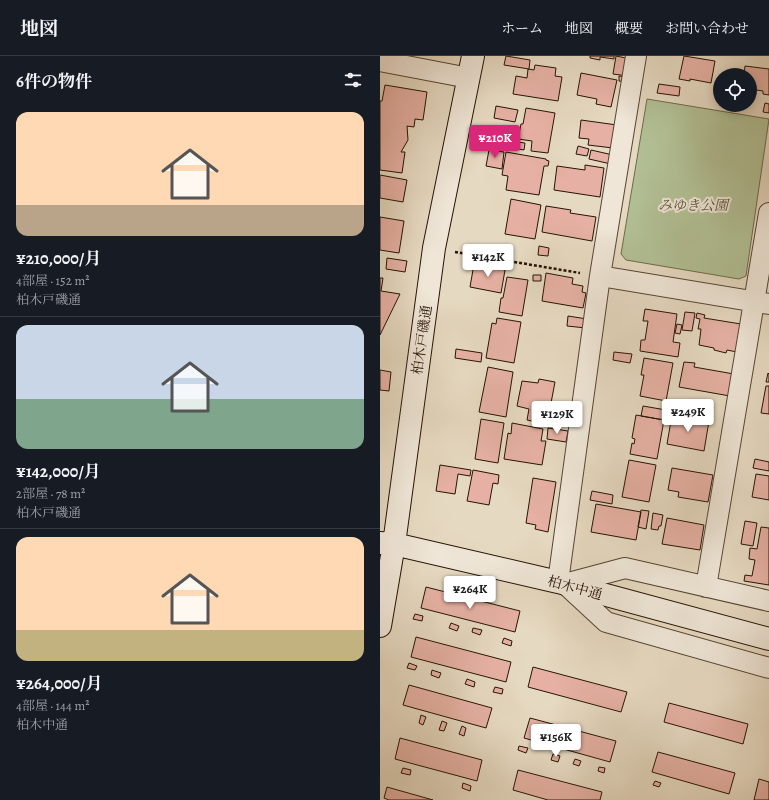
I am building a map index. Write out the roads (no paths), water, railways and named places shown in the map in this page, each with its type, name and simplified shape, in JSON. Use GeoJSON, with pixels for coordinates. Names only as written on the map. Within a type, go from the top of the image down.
{"type":"FeatureCollection","features":[{"type":"Feature","properties":{"kind":"street","name":"柏木戸磯通"},"geometry":{"type":"LineString","coordinates":[[380,626],[387,543],[434,248],[473,56]]}},
{"type":"Feature","properties":{"kind":"street"},"geometry":{"type":"LineString","coordinates":[[561,583],[600,276],[636,56]]}},
{"type":"Feature","properties":{"kind":"street"},"geometry":{"type":"LineString","coordinates":[[380,61],[469,78]]}},
{"type":"Feature","properties":{"kind":"street"},"geometry":{"type":"LineString","coordinates":[[706,587],[762,302],[769,212]]}},
{"type":"Feature","properties":{"kind":"street"},"geometry":{"type":"LineString","coordinates":[[600,276],[762,302]]}},
{"type":"Feature","properties":{"kind":"street","name":"柏木中通"},"geometry":{"type":"LineString","coordinates":[[387,543],[561,583],[769,639]]}},
{"type":"Feature","properties":{"kind":"street"},"geometry":{"type":"LineString","coordinates":[[561,583],[625,568],[769,601]]}},
{"type":"Feature","properties":{"kind":"street"},"geometry":{"type":"LineString","coordinates":[[561,583],[606,622],[769,668]]}},
{"type":"Feature","properties":{"kind":"park label","name":"みゆき公園"},"geometry":{"type":"Point","coordinates":[693,205]}}]}
